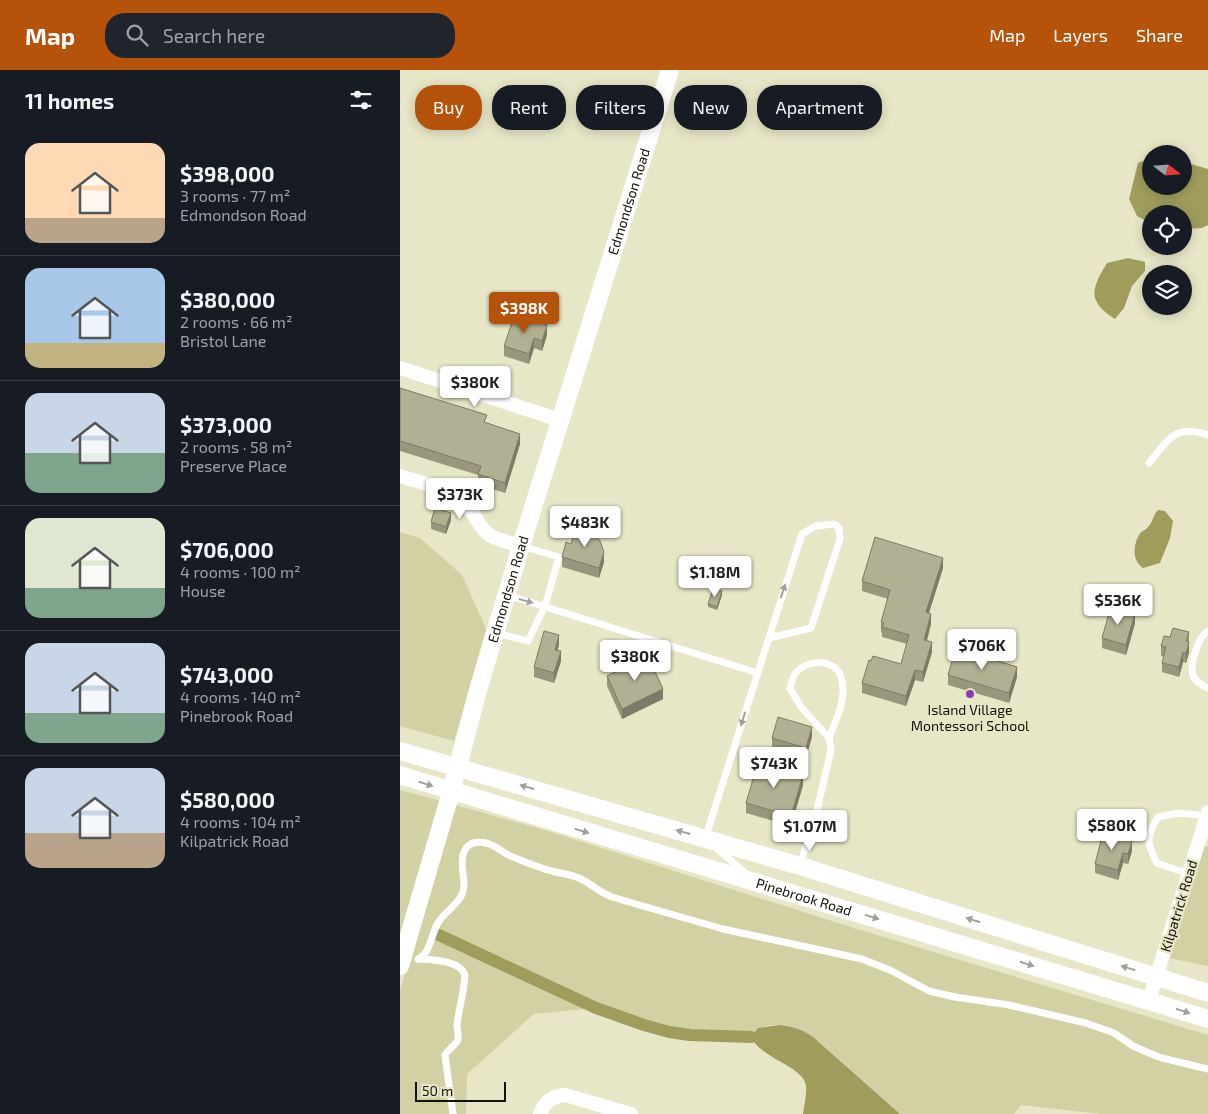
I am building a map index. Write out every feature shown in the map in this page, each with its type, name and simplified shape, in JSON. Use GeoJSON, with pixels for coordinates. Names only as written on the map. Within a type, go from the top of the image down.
{"type":"FeatureCollection","features":[{"type":"Feature","properties":{"kind":"street","name":"Edmondson Road"},"geometry":{"type":"LineString","coordinates":[[400,966],[506,595],[670,70]]}},
{"type":"Feature","properties":{"kind":"street"},"geometry":{"type":"LineString","coordinates":[[400,368],[560,420]]}},
{"type":"Feature","properties":{"kind":"street"},"geometry":{"type":"LineString","coordinates":[[400,476],[455,496],[468,506],[490,535],[521,546]]}},
{"type":"Feature","properties":{"kind":"street","name":"Pinebrook Road"},"geometry":{"type":"LineString","coordinates":[[400,751],[800,866],[1208,993]]}},
{"type":"Feature","properties":{"kind":"street","name":"Pinebrook Road"},"geometry":{"type":"LineString","coordinates":[[400,775],[451,792],[1208,1019]]}},
{"type":"Feature","properties":{"kind":"street","name":"Kilpatrick Road"},"geometry":{"type":"LineString","coordinates":[[1149,1000],[1207,814]]}},
{"type":"Feature","properties":{"kind":"street"},"geometry":{"type":"LineString","coordinates":[[540,1114],[544,1105],[558,1095],[565,1095],[631,1114]]}},
{"type":"Feature","properties":{"kind":"lane"},"geometry":{"type":"LineString","coordinates":[[1149,463],[1168,440],[1177,433],[1188,430],[1208,435]]}},
{"type":"Feature","properties":{"kind":"lane"},"geometry":{"type":"LineString","coordinates":[[756,883],[705,839],[802,534],[816,526],[834,524],[839,528],[840,539],[811,628],[769,638]]}},
{"type":"Feature","properties":{"kind":"lane"},"geometry":{"type":"LineString","coordinates":[[495,632],[528,641],[545,606],[559,557],[521,546]]}},
{"type":"Feature","properties":{"kind":"lane"},"geometry":{"type":"LineString","coordinates":[[506,595],[758,673]]}},
{"type":"Feature","properties":{"kind":"lane"},"geometry":{"type":"LineString","coordinates":[[1208,631],[1201,637],[1191,668],[1193,677],[1200,684],[1208,688]]}},
{"type":"Feature","properties":{"kind":"lane"},"geometry":{"type":"LineString","coordinates":[[800,866],[817,810],[831,750],[829,738],[840,708],[843,688],[841,676],[834,666],[820,662],[806,665],[794,675],[790,688],[800,707],[829,738]]}},
{"type":"Feature","properties":{"kind":"lane"},"geometry":{"type":"LineString","coordinates":[[1189,874],[1157,863],[1150,848],[1148,834],[1158,817],[1179,813],[1207,814]]}},
{"type":"Feature","properties":{"kind":"lane"},"geometry":{"type":"LineString","coordinates":[[454,1114],[445,1054],[458,1040],[456,1034],[457,1023],[465,975],[464,971],[454,964],[418,959],[425,953],[440,920],[460,899],[464,886],[464,852],[469,844],[478,842],[492,845],[510,856],[542,869],[578,878],[592,885],[603,894],[615,898],[723,929],[862,959],[890,970],[929,991],[1009,1005],[1086,1023],[1114,1033],[1133,1046],[1156,1056],[1208,1069]]}},
{"type":"Feature","properties":{"kind":"green space"},"geometry":{"type":"Polygon","coordinates":[[[400,532],[420,538],[462,575],[486,629],[454,741],[400,726],[400,532]]]}},
{"type":"Feature","properties":{"kind":"green space"},"geometry":{"type":"Polygon","coordinates":[[[769,747],[804,757],[799,777],[763,766],[769,747]]]}},
{"type":"Feature","properties":{"kind":"green space"},"geometry":{"type":"Polygon","coordinates":[[[400,790],[441,801],[400,941],[400,790]]]}},
{"type":"Feature","properties":{"kind":"green space"},"geometry":{"type":"Polygon","coordinates":[[[455,805],[545,830],[854,928],[1208,1035],[1208,1114],[1101,1114],[1021,1105],[1014,1114],[900,1114],[813,1037],[798,1029],[789,1026],[772,1025],[757,1031],[751,1037],[690,1035],[669,1032],[644,1025],[596,1008],[534,1014],[467,1074],[466,1114],[400,1114],[400,991],[455,805]]]}},
{"type":"Feature","properties":{"kind":"green space"},"geometry":{"type":"Polygon","coordinates":[[[1197,843],[1208,847],[1208,966],[1169,958],[1197,843]]]}},
{"type":"Feature","properties":{"kind":"shaded area"},"geometry":{"type":"Polygon","coordinates":[[[1142,161],[1142,195],[1192,195],[1192,164],[1208,169],[1208,225],[1202,228],[1192,229],[1192,205],[1142,205],[1142,218],[1137,216],[1129,199],[1138,163],[1142,161]]]}},
{"type":"Feature","properties":{"kind":"shaded area"},"geometry":{"type":"Polygon","coordinates":[[[1128,258],[1145,262],[1145,265],[1142,265],[1142,274],[1132,286],[1124,308],[1115,319],[1100,306],[1094,294],[1095,287],[1107,263],[1128,258]]]}},
{"type":"Feature","properties":{"kind":"shaded area"},"geometry":{"type":"Polygon","coordinates":[[[1158,510],[1165,511],[1173,521],[1170,538],[1160,563],[1143,568],[1135,557],[1137,539],[1150,525],[1158,510]]]}},
{"type":"Feature","properties":{"kind":"shaded area"},"geometry":{"type":"Polygon","coordinates":[[[779,1025],[797,1028],[813,1037],[900,1114],[803,1114],[806,1086],[803,1079],[798,1073],[756,1045],[751,1037],[758,1028],[779,1025]]]}},
{"type":"Feature","properties":{"kind":"building"},"geometry":{"type":"Polygon","coordinates":[[[515,314],[547,325],[542,341],[534,338],[529,354],[504,346],[515,314]]]}},
{"type":"Feature","properties":{"kind":"building"},"geometry":{"type":"Polygon","coordinates":[[[400,388],[487,415],[484,422],[520,434],[505,483],[478,474],[481,466],[400,441],[400,388]]]}},
{"type":"Feature","properties":{"kind":"building"},"geometry":{"type":"Polygon","coordinates":[[[435,508],[451,513],[446,527],[431,522],[435,508]]]}},
{"type":"Feature","properties":{"kind":"building"},"geometry":{"type":"Polygon","coordinates":[[[576,527],[593,532],[600,541],[604,552],[599,568],[562,557],[566,542],[571,544],[576,527]]]}},
{"type":"Feature","properties":{"kind":"building"},"geometry":{"type":"Polygon","coordinates":[[[875,537],[943,558],[926,612],[931,614],[924,640],[932,642],[923,672],[915,670],[906,696],[862,683],[869,660],[871,661],[873,656],[901,664],[909,635],[882,627],[884,623],[881,622],[890,590],[862,581],[875,537]]]}},
{"type":"Feature","properties":{"kind":"building"},"geometry":{"type":"Polygon","coordinates":[[[713,589],[722,591],[717,607],[708,604],[713,589]]]}},
{"type":"Feature","properties":{"kind":"building"},"geometry":{"type":"Polygon","coordinates":[[[1111,606],[1135,613],[1126,645],[1102,638],[1111,606]]]}},
{"type":"Feature","properties":{"kind":"building"},"geometry":{"type":"Polygon","coordinates":[[[1173,628],[1189,632],[1186,641],[1189,642],[1186,653],[1183,652],[1179,667],[1162,663],[1166,647],[1161,646],[1164,636],[1170,637],[1173,628]]]}},
{"type":"Feature","properties":{"kind":"building"},"geometry":{"type":"Polygon","coordinates":[[[544,631],[559,635],[555,650],[561,651],[554,673],[534,667],[544,631]]]}},
{"type":"Feature","properties":{"kind":"building"},"geometry":{"type":"Polygon","coordinates":[[[956,648],[1017,667],[1009,693],[948,675],[956,648]]]}},
{"type":"Feature","properties":{"kind":"building"},"geometry":{"type":"Polygon","coordinates":[[[648,656],[663,689],[622,709],[607,676],[648,656]]]}},
{"type":"Feature","properties":{"kind":"building"},"geometry":{"type":"Polygon","coordinates":[[[778,717],[812,727],[806,748],[772,738],[778,717]]]}},
{"type":"Feature","properties":{"kind":"building"},"geometry":{"type":"Polygon","coordinates":[[[758,762],[803,775],[791,816],[746,803],[758,762]]]}},
{"type":"Feature","properties":{"kind":"building"},"geometry":{"type":"Polygon","coordinates":[[[1103,833],[1132,841],[1128,854],[1123,853],[1118,870],[1095,864],[1103,833]]]}},
{"type":"Feature","properties":{"kind":"waterway"},"geometry":{"type":"LineString","coordinates":[[439,935],[596,1008],[644,1025],[669,1032],[690,1035],[751,1037]]}},
{"type":"Feature","properties":{"kind":"place","name":"Island Village Montessori School"},"geometry":{"type":"Point","coordinates":[970,694]}}]}
